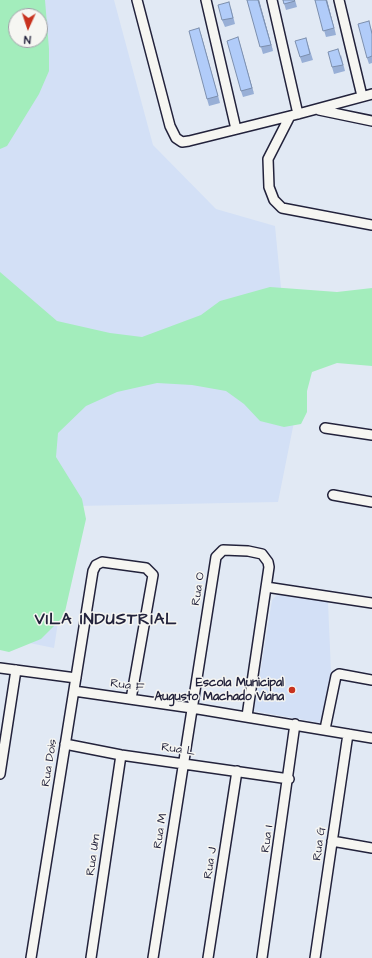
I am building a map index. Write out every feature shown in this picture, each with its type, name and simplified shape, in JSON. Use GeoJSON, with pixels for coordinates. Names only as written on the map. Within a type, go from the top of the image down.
{"type":"FeatureCollection","features":[{"type":"Feature","properties":{"kind":"street"},"geometry":{"type":"LineString","coordinates":[[137,0],[170,126],[176,138],[182,142],[236,130],[372,94]]}},
{"type":"Feature","properties":{"kind":"street"},"geometry":{"type":"LineString","coordinates":[[206,0],[236,130]]}},
{"type":"Feature","properties":{"kind":"street"},"geometry":{"type":"LineString","coordinates":[[272,0],[294,115],[268,159],[269,187],[274,200],[282,208],[372,225]]}},
{"type":"Feature","properties":{"kind":"street"},"geometry":{"type":"LineString","coordinates":[[339,0],[362,96]]}},
{"type":"Feature","properties":{"kind":"street"},"geometry":{"type":"LineString","coordinates":[[317,109],[372,121]]}},
{"type":"Feature","properties":{"kind":"street"},"geometry":{"type":"LineString","coordinates":[[325,428],[372,435]]}},
{"type":"Feature","properties":{"kind":"street"},"geometry":{"type":"LineString","coordinates":[[333,495],[372,502]]}},
{"type":"Feature","properties":{"kind":"street","name":"Rua O"},"geometry":{"type":"LineString","coordinates":[[192,708],[218,553],[223,550],[230,549],[262,554],[268,562],[269,567],[266,587]]}},
{"type":"Feature","properties":{"kind":"street","name":"Rua Dois"},"geometry":{"type":"LineString","coordinates":[[31,958],[93,571],[96,565],[102,562],[146,568],[153,575],[131,699]]}},
{"type":"Feature","properties":{"kind":"street"},"geometry":{"type":"LineString","coordinates":[[247,716],[266,587],[372,603]]}},
{"type":"Feature","properties":{"kind":"street"},"geometry":{"type":"LineString","coordinates":[[0,668],[76,678]]}},
{"type":"Feature","properties":{"kind":"street"},"geometry":{"type":"LineString","coordinates":[[0,774],[16,670]]}},
{"type":"Feature","properties":{"kind":"street"},"geometry":{"type":"LineString","coordinates":[[325,729],[336,676],[339,674],[372,680]]}},
{"type":"Feature","properties":{"kind":"street","name":"Rua F"},"geometry":{"type":"LineString","coordinates":[[74,691],[247,716],[372,738]]}},
{"type":"Feature","properties":{"kind":"street","name":"Rua M"},"geometry":{"type":"LineString","coordinates":[[153,958],[192,708]]}},
{"type":"Feature","properties":{"kind":"street","name":"Rua I"},"geometry":{"type":"LineString","coordinates":[[262,958],[295,724]]}},
{"type":"Feature","properties":{"kind":"street","name":"Rua G"},"geometry":{"type":"LineString","coordinates":[[315,958],[348,734]]}},
{"type":"Feature","properties":{"kind":"street","name":"Rua L"},"geometry":{"type":"LineString","coordinates":[[65,744],[121,755],[288,779]]}},
{"type":"Feature","properties":{"kind":"street","name":"Rua Um"},"geometry":{"type":"LineString","coordinates":[[91,958],[121,755]]}},
{"type":"Feature","properties":{"kind":"street","name":"Rua J"},"geometry":{"type":"LineString","coordinates":[[208,958],[238,771]]}},
{"type":"Feature","properties":{"kind":"street"},"geometry":{"type":"LineString","coordinates":[[332,841],[372,848]]}},
{"type":"Feature","properties":{"kind":"shaded area"},"geometry":{"type":"Polygon","coordinates":[[[0,0],[114,0],[153,145],[216,209],[275,226],[294,422],[278,502],[76,506],[54,648],[0,637],[0,0]]]}},
{"type":"Feature","properties":{"kind":"shaded area","name":"Escola Municipal Augusto Machado Viana"},"geometry":{"type":"Polygon","coordinates":[[[277,595],[328,602],[331,672],[321,723],[254,711],[272,600],[277,595]]]}},
{"type":"Feature","properties":{"kind":"green space"},"geometry":{"type":"Polygon","coordinates":[[[0,0],[45,0],[46,8],[8,8],[8,48],[48,48],[48,37],[49,71],[39,94],[7,146],[0,149],[0,0]]]}},
{"type":"Feature","properties":{"kind":"green space"},"geometry":{"type":"Polygon","coordinates":[[[0,272],[57,321],[110,333],[142,337],[201,315],[220,301],[270,287],[337,292],[372,288],[372,366],[337,363],[312,372],[307,391],[307,412],[301,424],[284,427],[260,421],[244,404],[226,391],[192,385],[157,383],[117,392],[86,406],[58,433],[56,457],[82,499],[86,519],[64,616],[41,639],[9,652],[0,650],[0,272]]]}},
{"type":"Feature","properties":{"kind":"building"},"geometry":{"type":"Polygon","coordinates":[[[247,0],[258,0],[271,45],[260,47],[247,0]]]}},
{"type":"Feature","properties":{"kind":"building"},"geometry":{"type":"Polygon","coordinates":[[[283,0],[294,0],[295,1],[284,4],[283,0]]]}},
{"type":"Feature","properties":{"kind":"building"},"geometry":{"type":"Polygon","coordinates":[[[315,0],[326,0],[334,28],[323,31],[315,0]]]}},
{"type":"Feature","properties":{"kind":"building"},"geometry":{"type":"Polygon","coordinates":[[[229,2],[233,18],[222,20],[218,5],[229,2]]]}},
{"type":"Feature","properties":{"kind":"building"},"geometry":{"type":"Polygon","coordinates":[[[369,21],[372,34],[372,56],[367,58],[358,24],[369,21]]]}},
{"type":"Feature","properties":{"kind":"building"},"geometry":{"type":"Polygon","coordinates":[[[199,28],[218,96],[207,99],[189,31],[199,28]]]}},
{"type":"Feature","properties":{"kind":"building"},"geometry":{"type":"Polygon","coordinates":[[[238,37],[252,88],[241,91],[227,41],[238,37]]]}},
{"type":"Feature","properties":{"kind":"building"},"geometry":{"type":"Polygon","coordinates":[[[306,38],[310,54],[300,57],[295,41],[306,38]]]}},
{"type":"Feature","properties":{"kind":"building"},"geometry":{"type":"Polygon","coordinates":[[[338,49],[343,65],[332,67],[328,52],[338,49]]]}},
{"type":"Feature","properties":{"kind":"place","name":"Escola Municipal Augusto Machado Viana"},"geometry":{"type":"Point","coordinates":[292,690]}},
{"type":"Feature","properties":{"kind":"district","name":"VILA INDUSTRIAL"},"geometry":{"type":"Point","coordinates":[106,621]}}]}
